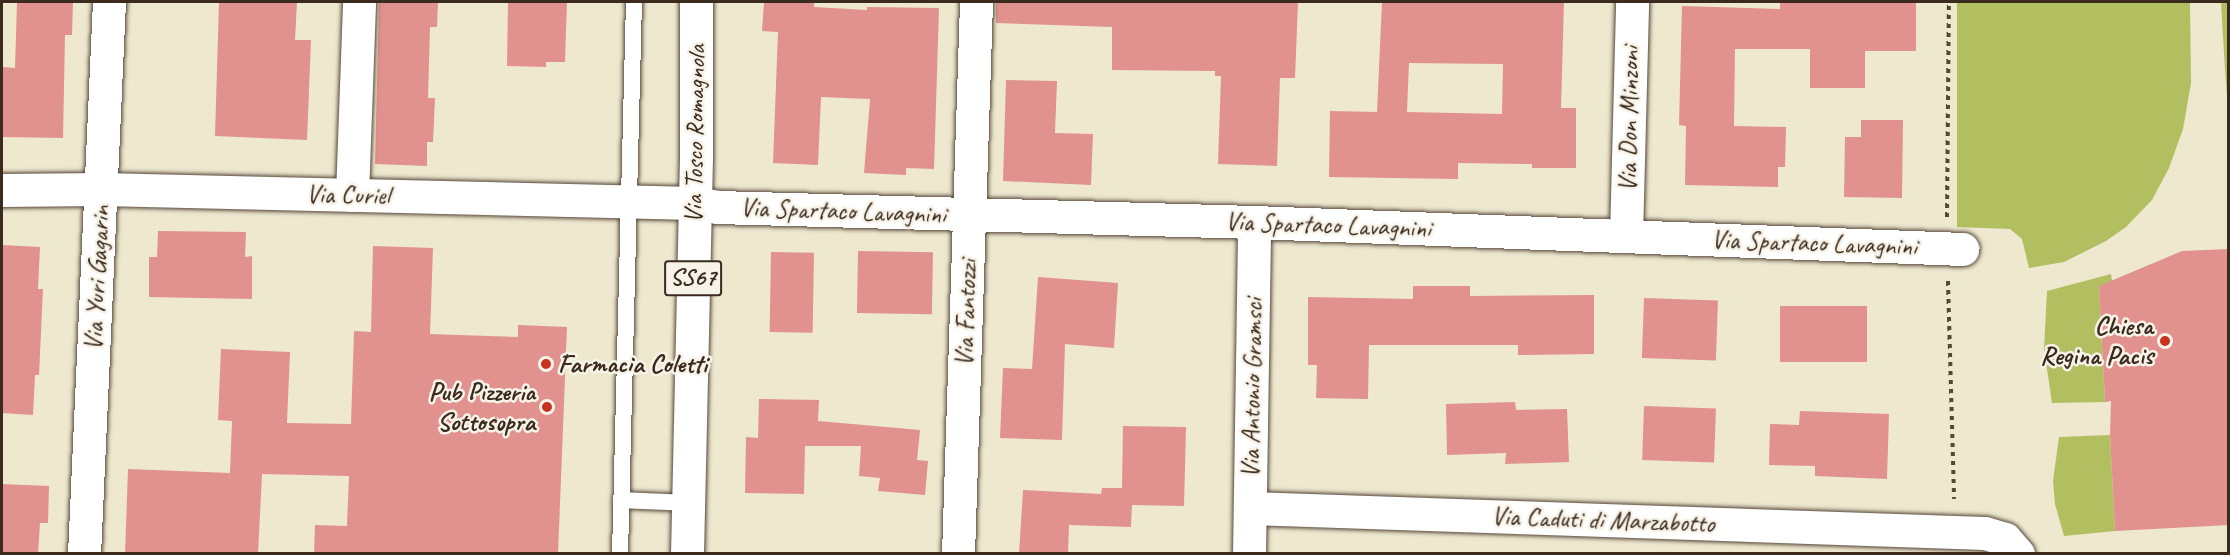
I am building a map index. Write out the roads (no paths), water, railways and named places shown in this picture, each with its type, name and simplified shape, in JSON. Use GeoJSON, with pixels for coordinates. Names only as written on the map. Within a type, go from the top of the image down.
{"type":"FeatureCollection","features":[{"type":"Feature","properties":{"kind":"street","name":"Via Yuri Gagarin"},"geometry":{"type":"LineString","coordinates":[[84,554],[109,2]]}},
{"type":"Feature","properties":{"kind":"street"},"geometry":{"type":"LineString","coordinates":[[352,195],[359,2]]}},
{"type":"Feature","properties":{"kind":"street","name":"Via Tosco Romagnola"},"geometry":{"type":"LineString","coordinates":[[687,554],[695,203],[696,2]]}},
{"type":"Feature","properties":{"kind":"street","name":"Via Fantozzi"},"geometry":{"type":"LineString","coordinates":[[958,554],[976,2]]}},
{"type":"Feature","properties":{"kind":"street","name":"Via Don Minzoni"},"geometry":{"type":"LineString","coordinates":[[1626,236],[1632,2]]}},
{"type":"Feature","properties":{"kind":"street","name":"Via Curiel"},"geometry":{"type":"LineString","coordinates":[[2,190],[101,189],[695,203]]}},
{"type":"Feature","properties":{"kind":"street","name":"Via Spartaco Lavagnini"},"geometry":{"type":"LineString","coordinates":[[695,203],[717,207],[1254,222],[1962,249]]}},
{"type":"Feature","properties":{"kind":"street","name":"Via Antonio Gramsci"},"geometry":{"type":"LineString","coordinates":[[1249,554],[1254,222]]}},
{"type":"Feature","properties":{"kind":"street","name":"Via Caduti di Marzabotto"},"geometry":{"type":"LineString","coordinates":[[1250,508],[1995,534],[2005,539],[2018,554]]}},
{"type":"Feature","properties":{"kind":"lane"},"geometry":{"type":"LineString","coordinates":[[620,554],[627,202],[634,2]]}},
{"type":"Feature","properties":{"kind":"lane"},"geometry":{"type":"LineString","coordinates":[[621,500],[689,503]]}},
{"type":"Feature","properties":{"kind":"place","name":"Chiesa Regina Pacis"},"geometry":{"type":"Point","coordinates":[2165,341]}},
{"type":"Feature","properties":{"kind":"place","name":"Farmacia Coletti"},"geometry":{"type":"Point","coordinates":[546,364]}},
{"type":"Feature","properties":{"kind":"place","name":"Pub Pizzeria Sottosopra"},"geometry":{"type":"Point","coordinates":[547,407]}}]}
